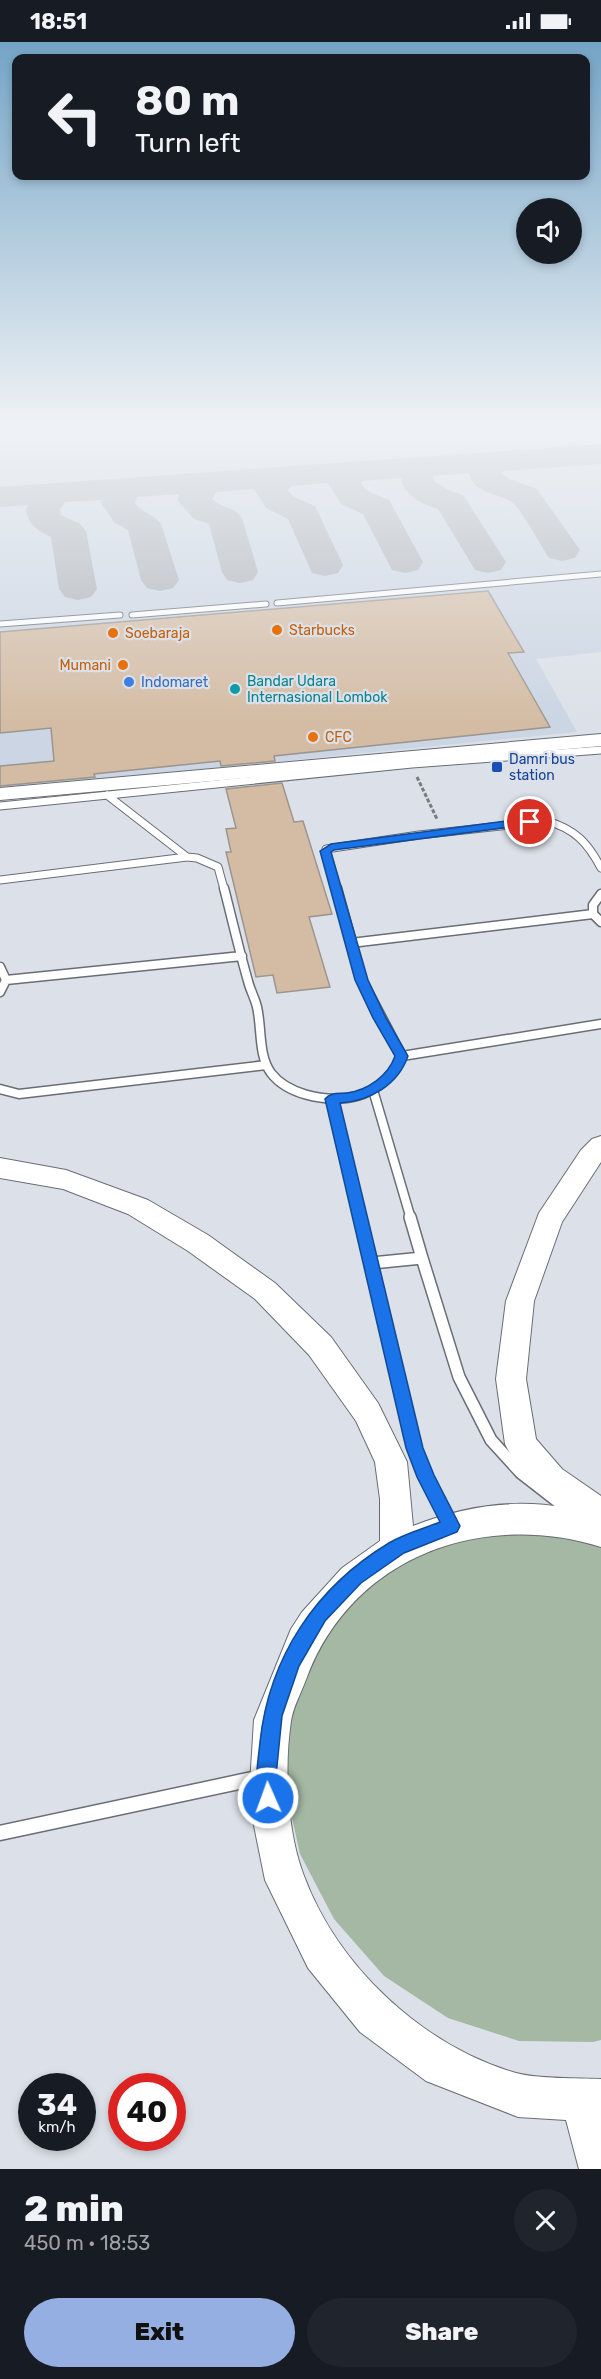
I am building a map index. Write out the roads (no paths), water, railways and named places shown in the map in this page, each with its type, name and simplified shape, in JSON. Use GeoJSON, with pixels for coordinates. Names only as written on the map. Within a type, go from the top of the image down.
{"type":"FeatureCollection","features":[{"type":"Feature","properties":{"kind":"street"},"geometry":{"type":"LineString","coordinates":[[0,794],[601,740]]}},
{"type":"Feature","properties":{"kind":"street"},"geometry":{"type":"LineString","coordinates":[[598,1525],[551,1479],[521,1444],[511,1379],[520,1301],[549,1221],[590,1157],[601,1146]]}},
{"type":"Feature","properties":{"kind":"street"},"geometry":{"type":"LineString","coordinates":[[0,1168],[66,1180],[138,1207],[198,1243],[265,1291],[320,1346],[367,1412],[391,1462],[396,1499],[397,1547]]}},
{"type":"Feature","properties":{"kind":"street"},"geometry":{"type":"LineString","coordinates":[[598,1525],[545,1520],[497,1519],[451,1526],[397,1547],[355,1577],[318,1615],[291,1662],[273,1716],[266,1776],[273,1842],[291,1899],[320,1953],[358,2003],[407,2044],[462,2077],[522,2096],[592,2102],[601,2169]]}},
{"type":"Feature","properties":{"kind":"lane"},"geometry":{"type":"LineString","coordinates":[[277,603],[601,574]]}},
{"type":"Feature","properties":{"kind":"lane"},"geometry":{"type":"LineString","coordinates":[[132,615],[266,604]]}},
{"type":"Feature","properties":{"kind":"lane"},"geometry":{"type":"LineString","coordinates":[[0,624],[120,615]]}},
{"type":"Feature","properties":{"kind":"lane"},"geometry":{"type":"LineString","coordinates":[[0,806],[412,764],[601,750]]}},
{"type":"Feature","properties":{"kind":"lane"},"geometry":{"type":"LineString","coordinates":[[107,795],[187,857]]}},
{"type":"Feature","properties":{"kind":"lane"},"geometry":{"type":"LineString","coordinates":[[0,880],[187,857],[206,861],[218,867],[259,1018],[266,1065],[274,1076],[287,1086],[303,1093],[332,1099],[349,1098],[374,1090],[397,1070],[402,1056],[368,994],[351,943],[326,849],[547,821],[566,826],[578,834],[589,846],[601,868]]}},
{"type":"Feature","properties":{"kind":"lane"},"geometry":{"type":"LineString","coordinates":[[601,894],[593,904],[593,914],[601,922]]}},
{"type":"Feature","properties":{"kind":"lane"},"geometry":{"type":"LineString","coordinates":[[351,943],[593,914]]}},
{"type":"Feature","properties":{"kind":"lane"},"geometry":{"type":"LineString","coordinates":[[6,980],[242,956]]}},
{"type":"Feature","properties":{"kind":"lane"},"geometry":{"type":"LineString","coordinates":[[0,967],[6,980]]}},
{"type":"Feature","properties":{"kind":"lane"},"geometry":{"type":"LineString","coordinates":[[0,992],[6,980]]}},
{"type":"Feature","properties":{"kind":"lane"},"geometry":{"type":"LineString","coordinates":[[402,1056],[601,1024]]}},
{"type":"Feature","properties":{"kind":"lane"},"geometry":{"type":"LineString","coordinates":[[0,1089],[19,1094],[266,1065]]}},
{"type":"Feature","properties":{"kind":"lane"},"geometry":{"type":"LineString","coordinates":[[374,1090],[459,1377],[491,1440],[521,1473],[598,1525]]}},
{"type":"Feature","properties":{"kind":"lane"},"geometry":{"type":"LineString","coordinates":[[332,1099],[415,1448],[426,1477],[451,1526]]}},
{"type":"Feature","properties":{"kind":"lane"},"geometry":{"type":"LineString","coordinates":[[372,1263],[422,1258]]}},
{"type":"Feature","properties":{"kind":"lane"},"geometry":{"type":"LineString","coordinates":[[0,1833],[266,1776]]}},
{"type":"Feature","properties":{"kind":"place","name":"Starbucks"},"geometry":{"type":"Point","coordinates":[277,630]}},
{"type":"Feature","properties":{"kind":"place","name":"Soebaraja"},"geometry":{"type":"Point","coordinates":[113,633]}},
{"type":"Feature","properties":{"kind":"place","name":"Mumani"},"geometry":{"type":"Point","coordinates":[123,665]}},
{"type":"Feature","properties":{"kind":"place","name":"Indomaret"},"geometry":{"type":"Point","coordinates":[129,682]}},
{"type":"Feature","properties":{"kind":"place","name":"Bandar Udara Internasional Lombok"},"geometry":{"type":"Point","coordinates":[235,689]}},
{"type":"Feature","properties":{"kind":"place","name":"CFC"},"geometry":{"type":"Point","coordinates":[313,737]}},
{"type":"Feature","properties":{"kind":"place","name":"Damri bus station"},"geometry":{"type":"Point","coordinates":[497,767]}}]}
